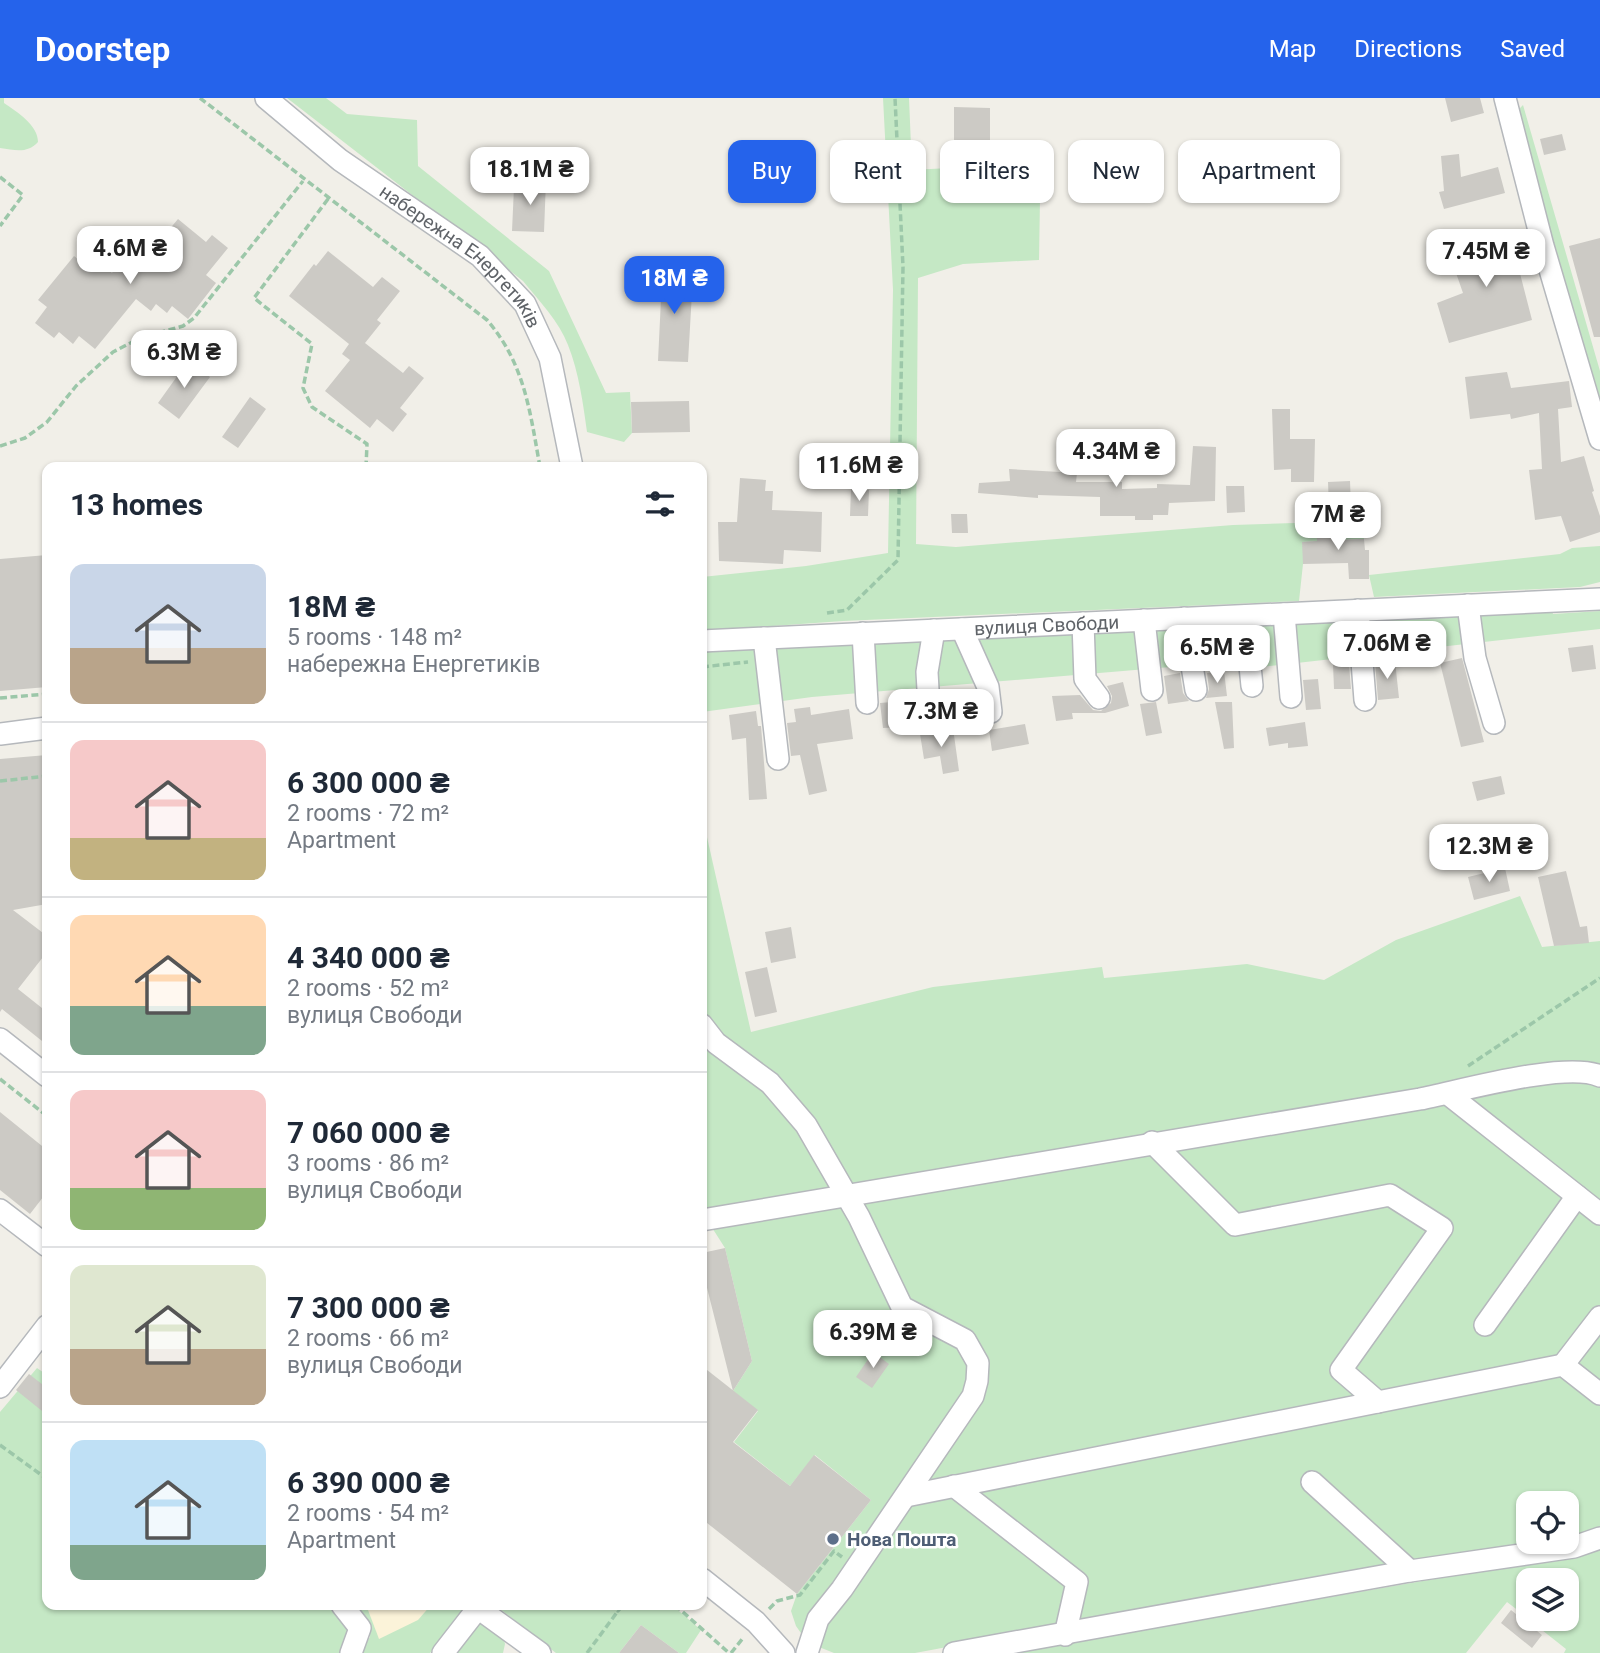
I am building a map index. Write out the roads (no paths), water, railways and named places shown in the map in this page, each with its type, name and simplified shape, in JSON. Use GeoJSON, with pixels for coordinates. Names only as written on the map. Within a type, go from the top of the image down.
{"type":"FeatureCollection","features":[{"type":"Feature","properties":{"kind":"street","name":"набережна Енергетиків"},"geometry":{"type":"LineString","coordinates":[[266,98],[340,160],[480,256],[525,304],[550,358],[571,462]]}},
{"type":"Feature","properties":{"kind":"street"},"geometry":{"type":"LineString","coordinates":[[1506,98],[1544,246],[1600,439]]}},
{"type":"Feature","properties":{"kind":"street","name":"вулиця Свободи"},"geometry":{"type":"LineString","coordinates":[[707,640],[1600,599]]}},
{"type":"Feature","properties":{"kind":"street"},"geometry":{"type":"LineString","coordinates":[[1468,606],[1475,659],[1493,723]]}},
{"type":"Feature","properties":{"kind":"street"},"geometry":{"type":"LineString","coordinates":[[1358,610],[1365,700]]}},
{"type":"Feature","properties":{"kind":"street"},"geometry":{"type":"LineString","coordinates":[[1284,614],[1291,697]]}},
{"type":"Feature","properties":{"kind":"street"},"geometry":{"type":"LineString","coordinates":[[1245,616],[1252,686]]}},
{"type":"Feature","properties":{"kind":"street"},"geometry":{"type":"LineString","coordinates":[[1184,618],[1196,690]]}},
{"type":"Feature","properties":{"kind":"street"},"geometry":{"type":"LineString","coordinates":[[1144,620],[1152,690]]}},
{"type":"Feature","properties":{"kind":"street"},"geometry":{"type":"LineString","coordinates":[[1083,623],[1085,679],[1098,698]]}},
{"type":"Feature","properties":{"kind":"street"},"geometry":{"type":"LineString","coordinates":[[962,629],[988,687],[991,712]]}},
{"type":"Feature","properties":{"kind":"street"},"geometry":{"type":"LineString","coordinates":[[929,707],[927,671],[934,630]]}},
{"type":"Feature","properties":{"kind":"street"},"geometry":{"type":"LineString","coordinates":[[863,633],[867,703]]}},
{"type":"Feature","properties":{"kind":"street"},"geometry":{"type":"LineString","coordinates":[[764,638],[778,759]]}},
{"type":"Feature","properties":{"kind":"street"},"geometry":{"type":"LineString","coordinates":[[0,734],[42,729]]}},
{"type":"Feature","properties":{"kind":"street"},"geometry":{"type":"LineString","coordinates":[[707,1031],[716,1043],[770,1083],[806,1125],[847,1195],[902,1307],[965,1340],[978,1363],[978,1381],[973,1396],[857,1568],[818,1619],[807,1653]]}},
{"type":"Feature","properties":{"kind":"street"},"geometry":{"type":"LineString","coordinates":[[0,1039],[42,1072]]}},
{"type":"Feature","properties":{"kind":"street"},"geometry":{"type":"LineString","coordinates":[[707,1219],[1448,1094],[1560,1072],[1588,1071],[1600,1076]]}},
{"type":"Feature","properties":{"kind":"street"},"geometry":{"type":"LineString","coordinates":[[1448,1094],[1600,1214]]}},
{"type":"Feature","properties":{"kind":"street"},"geometry":{"type":"LineString","coordinates":[[1152,1142],[1235,1225],[1390,1195],[1442,1228],[1341,1370],[1378,1402]]}},
{"type":"Feature","properties":{"kind":"street"},"geometry":{"type":"LineString","coordinates":[[1485,1325],[1577,1196]]}},
{"type":"Feature","properties":{"kind":"street"},"geometry":{"type":"LineString","coordinates":[[0,1210],[42,1242]]}},
{"type":"Feature","properties":{"kind":"street"},"geometry":{"type":"LineString","coordinates":[[906,1496],[1563,1366],[1600,1317]]}},
{"type":"Feature","properties":{"kind":"street"},"geometry":{"type":"LineString","coordinates":[[0,1387],[42,1332]]}},
{"type":"Feature","properties":{"kind":"street"},"geometry":{"type":"LineString","coordinates":[[1563,1366],[1600,1394]]}},
{"type":"Feature","properties":{"kind":"street"},"geometry":{"type":"LineString","coordinates":[[1312,1482],[1410,1572]]}},
{"type":"Feature","properties":{"kind":"street"},"geometry":{"type":"LineString","coordinates":[[954,1486],[1077,1582],[1065,1634]]}},
{"type":"Feature","properties":{"kind":"street"},"geometry":{"type":"LineString","coordinates":[[954,1653],[1410,1572],[1574,1548],[1600,1538]]}},
{"type":"Feature","properties":{"kind":"street"},"geometry":{"type":"LineString","coordinates":[[707,1584],[756,1622],[784,1653]]}},
{"type":"Feature","properties":{"kind":"street"},"geometry":{"type":"LineString","coordinates":[[346,1610],[360,1628],[351,1653]]}},
{"type":"Feature","properties":{"kind":"street"},"geometry":{"type":"LineString","coordinates":[[443,1653],[476,1610]]}},
{"type":"Feature","properties":{"kind":"street"},"geometry":{"type":"LineString","coordinates":[[481,1610],[540,1653]]}},
{"type":"Feature","properties":{"kind":"place","name":"Нова Пошта"},"geometry":{"type":"Point","coordinates":[833,1539]}}]}
